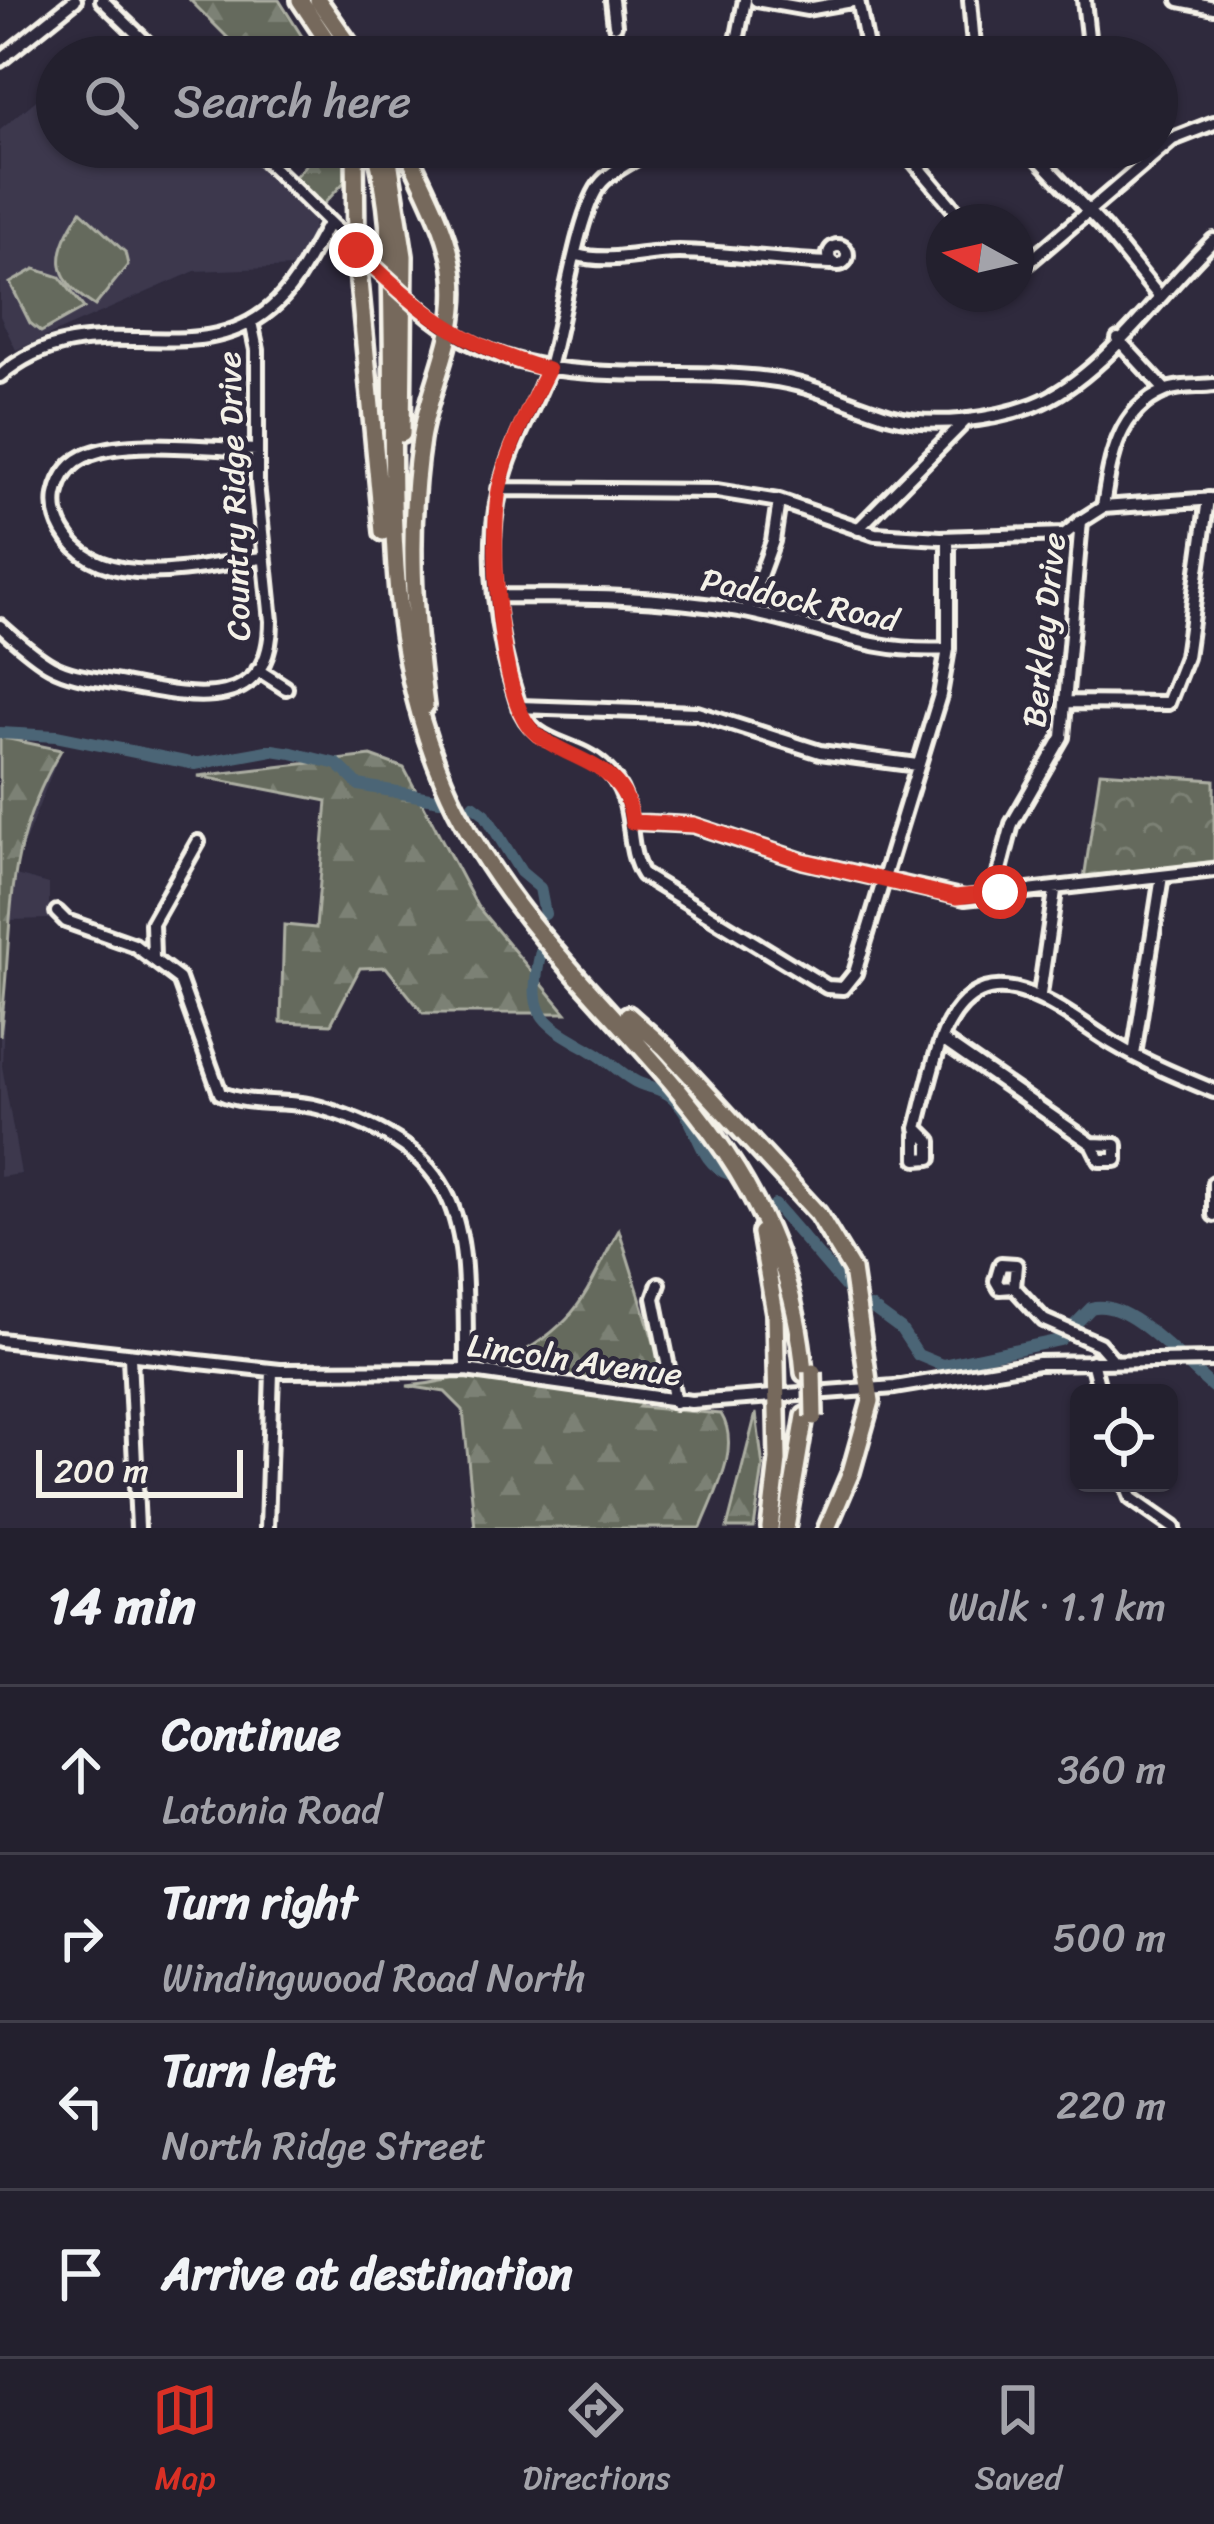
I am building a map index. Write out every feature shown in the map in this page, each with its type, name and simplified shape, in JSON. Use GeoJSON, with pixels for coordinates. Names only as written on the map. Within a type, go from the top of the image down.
{"type":"FeatureCollection","features":[{"type":"Feature","properties":{"kind":"highway"},"geometry":{"type":"LineString","coordinates":[[296,0],[316,36]]}},
{"type":"Feature","properties":{"kind":"highway"},"geometry":{"type":"LineString","coordinates":[[296,0],[323,36]]}},
{"type":"Feature","properties":{"kind":"highway"},"geometry":{"type":"LineString","coordinates":[[315,0],[336,36]]}},
{"type":"Feature","properties":{"kind":"highway"},"geometry":{"type":"LineString","coordinates":[[315,0],[342,36]]}},
{"type":"Feature","properties":{"kind":"highway"},"geometry":{"type":"LineString","coordinates":[[355,168],[356,250],[390,600],[439,771],[493,872],[713,1130],[758,1205],[786,1275],[808,1373]]}},
{"type":"Feature","properties":{"kind":"highway"},"geometry":{"type":"LineString","coordinates":[[379,168],[392,236],[392,550],[405,663]]}},
{"type":"Feature","properties":{"kind":"highway"},"geometry":{"type":"LineString","coordinates":[[389,168],[404,256],[401,571],[425,706],[461,799],[499,864],[544,925],[697,1093],[746,1166],[780,1234],[803,1306],[808,1373],[809,1417],[790,1528]]}},
{"type":"Feature","properties":{"kind":"highway"},"geometry":{"type":"LineString","coordinates":[[415,168],[451,258],[452,333],[424,424],[414,529],[411,607],[425,706]]}},
{"type":"Feature","properties":{"kind":"highway"},"geometry":{"type":"LineString","coordinates":[[627,1015],[665,1048],[824,1221],[854,1276],[871,1389],[859,1449],[827,1528]]}},
{"type":"Feature","properties":{"kind":"highway"},"geometry":{"type":"LineString","coordinates":[[713,1130],[742,1188],[771,1279],[777,1470],[770,1528]]}},
{"type":"Feature","properties":{"kind":"street"},"geometry":{"type":"LineString","coordinates":[[1,58],[75,0]]}},
{"type":"Feature","properties":{"kind":"street"},"geometry":{"type":"LineString","coordinates":[[102,0],[139,36]]}},
{"type":"Feature","properties":{"kind":"street"},"geometry":{"type":"LineString","coordinates":[[612,0],[615,25]]}},
{"type":"Feature","properties":{"kind":"street"},"geometry":{"type":"LineString","coordinates":[[738,36],[745,0]]}},
{"type":"Feature","properties":{"kind":"street"},"geometry":{"type":"LineString","coordinates":[[756,0],[808,9],[858,0],[865,36]]}},
{"type":"Feature","properties":{"kind":"street"},"geometry":{"type":"LineString","coordinates":[[970,0],[973,36]]}},
{"type":"Feature","properties":{"kind":"street"},"geometry":{"type":"LineString","coordinates":[[1084,0],[1085,36]]}},
{"type":"Feature","properties":{"kind":"street"},"geometry":{"type":"LineString","coordinates":[[1179,0],[1214,8]]}},
{"type":"Feature","properties":{"kind":"street"},"geometry":{"type":"LineString","coordinates":[[1178,137],[1214,122]]}},
{"type":"Feature","properties":{"kind":"street"},"geometry":{"type":"LineString","coordinates":[[273,168],[356,250],[452,333],[548,370],[767,378],[804,384],[908,419],[969,417],[1042,402],[1079,377],[1214,240]]}},
{"type":"Feature","properties":{"kind":"street"},"geometry":{"type":"LineString","coordinates":[[623,168],[603,181],[577,255],[548,370],[499,490],[497,596],[519,707],[537,735],[603,766],[632,822],[634,855],[643,875],[833,988],[851,982],[948,649],[947,538]]}},
{"type":"Feature","properties":{"kind":"street"},"geometry":{"type":"LineString","coordinates":[[920,168],[950,204]]}},
{"type":"Feature","properties":{"kind":"street"},"geometry":{"type":"LineString","coordinates":[[1047,168],[1158,295]]}},
{"type":"Feature","properties":{"kind":"street"},"geometry":{"type":"LineString","coordinates":[[1034,259],[1141,168]]}},
{"type":"Feature","properties":{"kind":"street"},"geometry":{"type":"LineString","coordinates":[[0,376],[63,340],[193,338],[250,322],[295,282],[328,224]]}},
{"type":"Feature","properties":{"kind":"street"},"geometry":{"type":"LineString","coordinates":[[577,255],[620,261],[650,252],[688,252],[831,263]]}},
{"type":"Feature","properties":{"kind":"street","name":"Country Ridge Drive"},"geometry":{"type":"LineString","coordinates":[[0,626],[68,673],[189,696],[235,690],[258,670],[271,638],[262,558],[257,350],[250,322]]}},
{"type":"Feature","properties":{"kind":"street"},"geometry":{"type":"LineString","coordinates":[[1118,340],[1166,390],[1214,385]]}},
{"type":"Feature","properties":{"kind":"street","name":"Berkley Drive"},"geometry":{"type":"LineString","coordinates":[[994,893],[1012,824],[1062,737],[1081,521],[1103,508],[1120,431],[1166,390]]}},
{"type":"Feature","properties":{"kind":"street"},"geometry":{"type":"LineString","coordinates":[[858,530],[969,417]]}},
{"type":"Feature","properties":{"kind":"street"},"geometry":{"type":"LineString","coordinates":[[257,450],[122,449],[90,454],[64,474],[54,507],[68,540],[82,553],[118,568],[154,571],[262,558]]}},
{"type":"Feature","properties":{"kind":"street"},"geometry":{"type":"LineString","coordinates":[[499,490],[661,488],[779,500],[858,530],[947,538],[1065,535],[1081,521]]}},
{"type":"Feature","properties":{"kind":"street"},"geometry":{"type":"LineString","coordinates":[[1066,702],[1168,703],[1186,657],[1211,499],[1103,508]]}},
{"type":"Feature","properties":{"kind":"street"},"geometry":{"type":"LineString","coordinates":[[747,611],[773,541],[779,500]]}},
{"type":"Feature","properties":{"kind":"street","name":"Paddock Road"},"geometry":{"type":"LineString","coordinates":[[497,596],[642,597],[747,611],[879,647],[948,649]]}},
{"type":"Feature","properties":{"kind":"street"},"geometry":{"type":"LineString","coordinates":[[258,670],[286,688]]}},
{"type":"Feature","properties":{"kind":"street"},"geometry":{"type":"LineString","coordinates":[[519,707],[697,713],[820,752],[917,765]]}},
{"type":"Feature","properties":{"kind":"street"},"geometry":{"type":"LineString","coordinates":[[632,822],[694,825],[803,861],[884,876],[956,897],[1054,891],[1214,870]]}},
{"type":"Feature","properties":{"kind":"street"},"geometry":{"type":"LineString","coordinates":[[154,957],[152,923],[198,842]]}},
{"type":"Feature","properties":{"kind":"street"},"geometry":{"type":"LineString","coordinates":[[1135,1055],[1162,876]]}},
{"type":"Feature","properties":{"kind":"street"},"geometry":{"type":"LineString","coordinates":[[1040,994],[1054,891]]}},
{"type":"Feature","properties":{"kind":"street"},"geometry":{"type":"LineString","coordinates":[[57,912],[66,921],[154,957],[179,979],[220,1093],[318,1107],[357,1121],[410,1154],[452,1197],[465,1251],[466,1370]]}},
{"type":"Feature","properties":{"kind":"street"},"geometry":{"type":"LineString","coordinates":[[917,1134],[949,1023],[972,996],[1011,988],[1040,994],[1135,1055],[1214,1091]]}},
{"type":"Feature","properties":{"kind":"street"},"geometry":{"type":"LineString","coordinates":[[945,1042],[1091,1144]]}},
{"type":"Feature","properties":{"kind":"street"},"geometry":{"type":"LineString","coordinates":[[1214,1183],[1214,1215]]}},
{"type":"Feature","properties":{"kind":"street"},"geometry":{"type":"LineString","coordinates":[[659,1284],[654,1298],[675,1402]]}},
{"type":"Feature","properties":{"kind":"street"},"geometry":{"type":"LineString","coordinates":[[1014,1286],[1044,1320],[1100,1344],[1113,1360]]}},
{"type":"Feature","properties":{"kind":"street","name":"Lincoln Avenue"},"geometry":{"type":"LineString","coordinates":[[0,1340],[272,1371],[466,1370],[675,1402],[871,1389],[1092,1360],[1214,1360]]}},
{"type":"Feature","properties":{"kind":"street"},"geometry":{"type":"LineString","coordinates":[[130,1357],[138,1528]]}},
{"type":"Feature","properties":{"kind":"street"},"geometry":{"type":"LineString","coordinates":[[1092,1360],[1098,1384]]}},
{"type":"Feature","properties":{"kind":"street"},"geometry":{"type":"LineString","coordinates":[[266,1528],[272,1371]]}},
{"type":"Feature","properties":{"kind":"street"},"geometry":{"type":"LineString","coordinates":[[1129,1492],[1174,1528]]}},
{"type":"Feature","properties":{"kind":"shaded area"},"geometry":{"type":"Polygon","coordinates":[[[36,100],[36,168],[261,168],[315,220],[304,258],[295,267],[195,271],[16,350],[0,316],[0,130],[36,100]]]}},
{"type":"Feature","properties":{"kind":"shaded area"},"geometry":{"type":"Polygon","coordinates":[[[0,750],[61,750],[12,874],[49,884],[49,919],[8,920],[2,1066],[21,1174],[0,1177],[0,750]]]}},
{"type":"Feature","properties":{"kind":"green space"},"geometry":{"type":"Polygon","coordinates":[[[190,0],[279,0],[302,36],[226,36],[190,0]]]}},
{"type":"Feature","properties":{"kind":"green space"},"geometry":{"type":"Polygon","coordinates":[[[303,168],[346,168],[348,178],[323,205],[293,179],[303,168]]]}},
{"type":"Feature","properties":{"kind":"green space"},"geometry":{"type":"Polygon","coordinates":[[[81,211],[125,252],[128,265],[95,306],[69,285],[61,263],[66,239],[81,211]]]}},
{"type":"Feature","properties":{"kind":"green space"},"geometry":{"type":"Polygon","coordinates":[[[35,269],[60,277],[84,308],[41,332],[30,323],[10,283],[35,269]]]}},
{"type":"Feature","properties":{"kind":"green space"},"geometry":{"type":"Polygon","coordinates":[[[0,737],[61,750],[41,787],[19,855],[0,1036],[0,737]]]}},
{"type":"Feature","properties":{"kind":"green space"},"geometry":{"type":"Polygon","coordinates":[[[371,756],[404,768],[477,906],[566,1013],[423,1013],[386,967],[360,968],[331,1024],[281,1022],[284,925],[316,928],[327,801],[198,776],[371,756]]]}},
{"type":"Feature","properties":{"kind":"green space"},"geometry":{"type":"Polygon","coordinates":[[[1100,772],[1214,780],[1214,861],[1084,879],[1100,772]]]}},
{"type":"Feature","properties":{"kind":"green space"},"geometry":{"type":"Polygon","coordinates":[[[619,1230],[661,1365],[658,1385],[639,1407],[721,1414],[727,1427],[724,1471],[701,1528],[475,1528],[463,1410],[445,1392],[407,1386],[493,1366],[551,1333],[582,1299],[619,1230]]]}},
{"type":"Feature","properties":{"kind":"green space"},"geometry":{"type":"Polygon","coordinates":[[[756,1413],[763,1467],[754,1528],[727,1528],[756,1413]]]}},
{"type":"Feature","properties":{"kind":"waterway"},"geometry":{"type":"LineString","coordinates":[[0,733],[56,736],[195,764],[272,750],[292,753],[337,764],[359,785],[440,800]]}},
{"type":"Feature","properties":{"kind":"waterway"},"geometry":{"type":"LineString","coordinates":[[473,805],[485,814],[521,872],[540,888],[545,914]]}},
{"type":"Feature","properties":{"kind":"waterway"},"geometry":{"type":"LineString","coordinates":[[541,951],[536,991],[542,1015],[628,1077],[668,1094],[686,1113],[709,1159],[729,1174]]}},
{"type":"Feature","properties":{"kind":"waterway"},"geometry":{"type":"LineString","coordinates":[[775,1205],[855,1298]]}},
{"type":"Feature","properties":{"kind":"waterway"},"geometry":{"type":"LineString","coordinates":[[871,1307],[901,1329],[918,1355],[942,1365],[1060,1340],[1091,1308],[1106,1307],[1139,1322],[1214,1388]]}},
{"type":"Feature","properties":{"kind":"route"},"geometry":{"type":"LineString","coordinates":[[356,250],[447,331],[491,353],[548,370],[531,402],[499,490],[495,545],[507,660],[519,707],[532,730],[603,766],[632,812],[632,822],[694,825],[803,861],[884,876],[956,897],[1000,892]]}}]}
